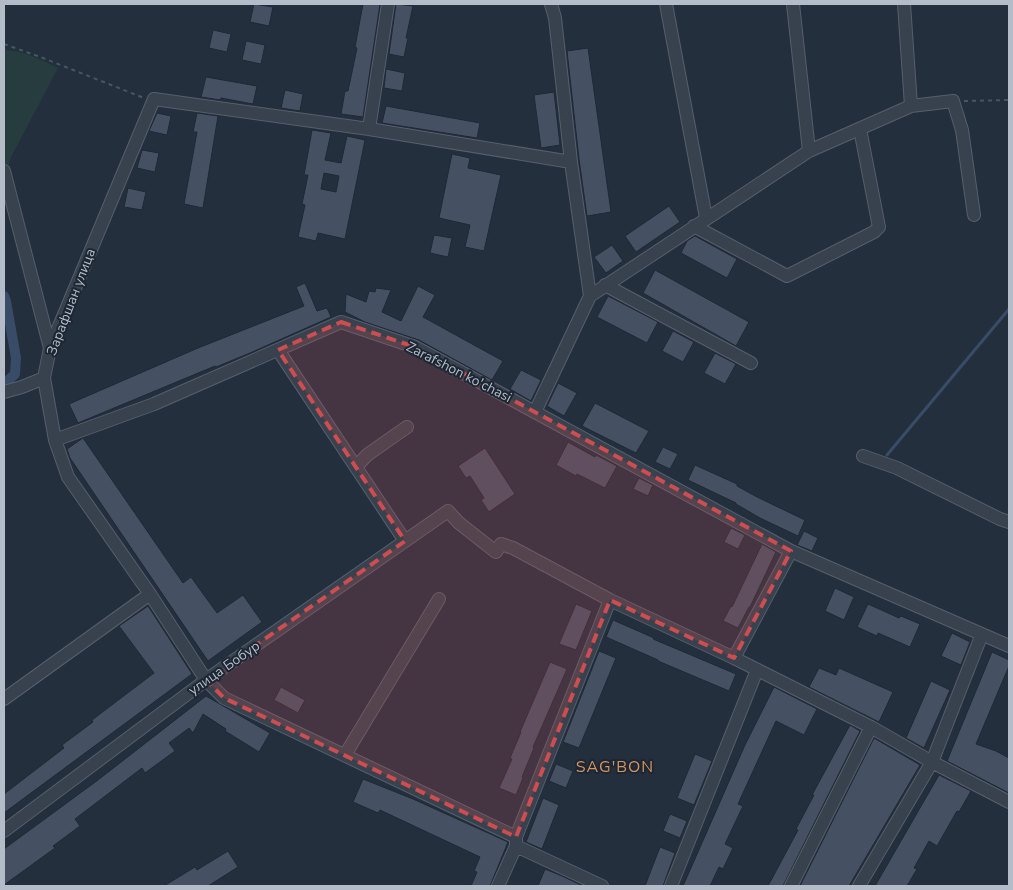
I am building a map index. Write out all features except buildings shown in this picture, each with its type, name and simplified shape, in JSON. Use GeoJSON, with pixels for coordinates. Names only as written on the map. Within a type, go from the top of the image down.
{"type":"FeatureCollection","features":[{"type":"Feature","properties":{"kind":"street"},"geometry":{"type":"LineString","coordinates":[[369,130],[388,4]]}},
{"type":"Feature","properties":{"kind":"street"},"geometry":{"type":"LineString","coordinates":[[551,4],[556,18],[571,162],[590,296]]}},
{"type":"Feature","properties":{"kind":"street"},"geometry":{"type":"LineString","coordinates":[[666,4],[706,218]]}},
{"type":"Feature","properties":{"kind":"street"},"geometry":{"type":"LineString","coordinates":[[793,4],[809,151]]}},
{"type":"Feature","properties":{"kind":"street"},"geometry":{"type":"LineString","coordinates":[[904,4],[911,106]]}},
{"type":"Feature","properties":{"kind":"street"},"geometry":{"type":"LineString","coordinates":[[154,99],[571,162]]}},
{"type":"Feature","properties":{"kind":"street","name":"Зарафшан улица"},"geometry":{"type":"LineString","coordinates":[[154,99],[50,348],[44,378],[55,440],[68,477],[150,594],[206,680],[224,698],[345,755],[602,886]]}},
{"type":"Feature","properties":{"kind":"street"},"geometry":{"type":"LineString","coordinates":[[535,412],[590,296],[809,151],[911,106],[953,101],[962,130],[974,215]]}},
{"type":"Feature","properties":{"kind":"street"},"geometry":{"type":"LineString","coordinates":[[694,226],[787,276],[874,232],[878,227],[860,129]]}},
{"type":"Feature","properties":{"kind":"street"},"geometry":{"type":"LineString","coordinates":[[4,171],[50,348]]}},
{"type":"Feature","properties":{"kind":"street"},"geometry":{"type":"LineString","coordinates":[[605,285],[751,363]]}},
{"type":"Feature","properties":{"kind":"street","name":"Zarafshon ko'chasi"},"geometry":{"type":"LineString","coordinates":[[55,440],[154,404],[341,322],[415,347],[791,551],[1009,646]]}},
{"type":"Feature","properties":{"kind":"street"},"geometry":{"type":"LineString","coordinates":[[278,350],[405,541]]}},
{"type":"Feature","properties":{"kind":"street"},"geometry":{"type":"LineString","coordinates":[[4,392],[44,378]]}},
{"type":"Feature","properties":{"kind":"street"},"geometry":{"type":"LineString","coordinates":[[356,467],[366,455],[407,427]]}},
{"type":"Feature","properties":{"kind":"street"},"geometry":{"type":"LineString","coordinates":[[863,456],[897,468],[1009,522]]}},
{"type":"Feature","properties":{"kind":"street","name":"улица Бобур"},"geometry":{"type":"LineString","coordinates":[[4,831],[206,680],[448,511],[459,524],[496,552],[501,544],[513,548],[610,600]]}},
{"type":"Feature","properties":{"kind":"street"},"geometry":{"type":"LineString","coordinates":[[734,658],[791,551]]}},
{"type":"Feature","properties":{"kind":"street"},"geometry":{"type":"LineString","coordinates":[[4,698],[150,594]]}},
{"type":"Feature","properties":{"kind":"street"},"geometry":{"type":"LineString","coordinates":[[345,755],[439,599]]}},
{"type":"Feature","properties":{"kind":"street"},"geometry":{"type":"LineString","coordinates":[[498,886],[610,600],[734,658],[871,727],[932,762],[1009,802]]}},
{"type":"Feature","properties":{"kind":"street"},"geometry":{"type":"LineString","coordinates":[[859,886],[932,762],[982,634]]}},
{"type":"Feature","properties":{"kind":"street"},"geometry":{"type":"LineString","coordinates":[[671,886],[758,670]]}},
{"type":"Feature","properties":{"kind":"street"},"geometry":{"type":"LineString","coordinates":[[791,886],[871,727]]}},
{"type":"Feature","properties":{"kind":"path"},"geometry":{"type":"LineString","coordinates":[[4,44],[140,98],[154,99]]}},
{"type":"Feature","properties":{"kind":"path"},"geometry":{"type":"LineString","coordinates":[[953,101],[1009,100]]}},
{"type":"Feature","properties":{"kind":"highlighted area"},"geometry":{"type":"Polygon","coordinates":[[[341,322],[415,347],[791,551],[734,658],[610,600],[516,837],[224,698],[206,680],[405,541],[278,350],[341,322]]]}},
{"type":"Feature","properties":{"kind":"green space"},"geometry":{"type":"Polygon","coordinates":[[[4,50],[25,54],[58,68],[11,157],[4,181],[4,50]]]}},
{"type":"Feature","properties":{"kind":"waterway"},"geometry":{"type":"LineString","coordinates":[[4,296],[16,358],[15,374],[4,384]]}},
{"type":"Feature","properties":{"kind":"waterway"},"geometry":{"type":"LineString","coordinates":[[887,455],[1009,309]]}},
{"type":"Feature","properties":{"kind":"district","name":"SAG'BON"},"geometry":{"type":"Point","coordinates":[615,767]}}]}
